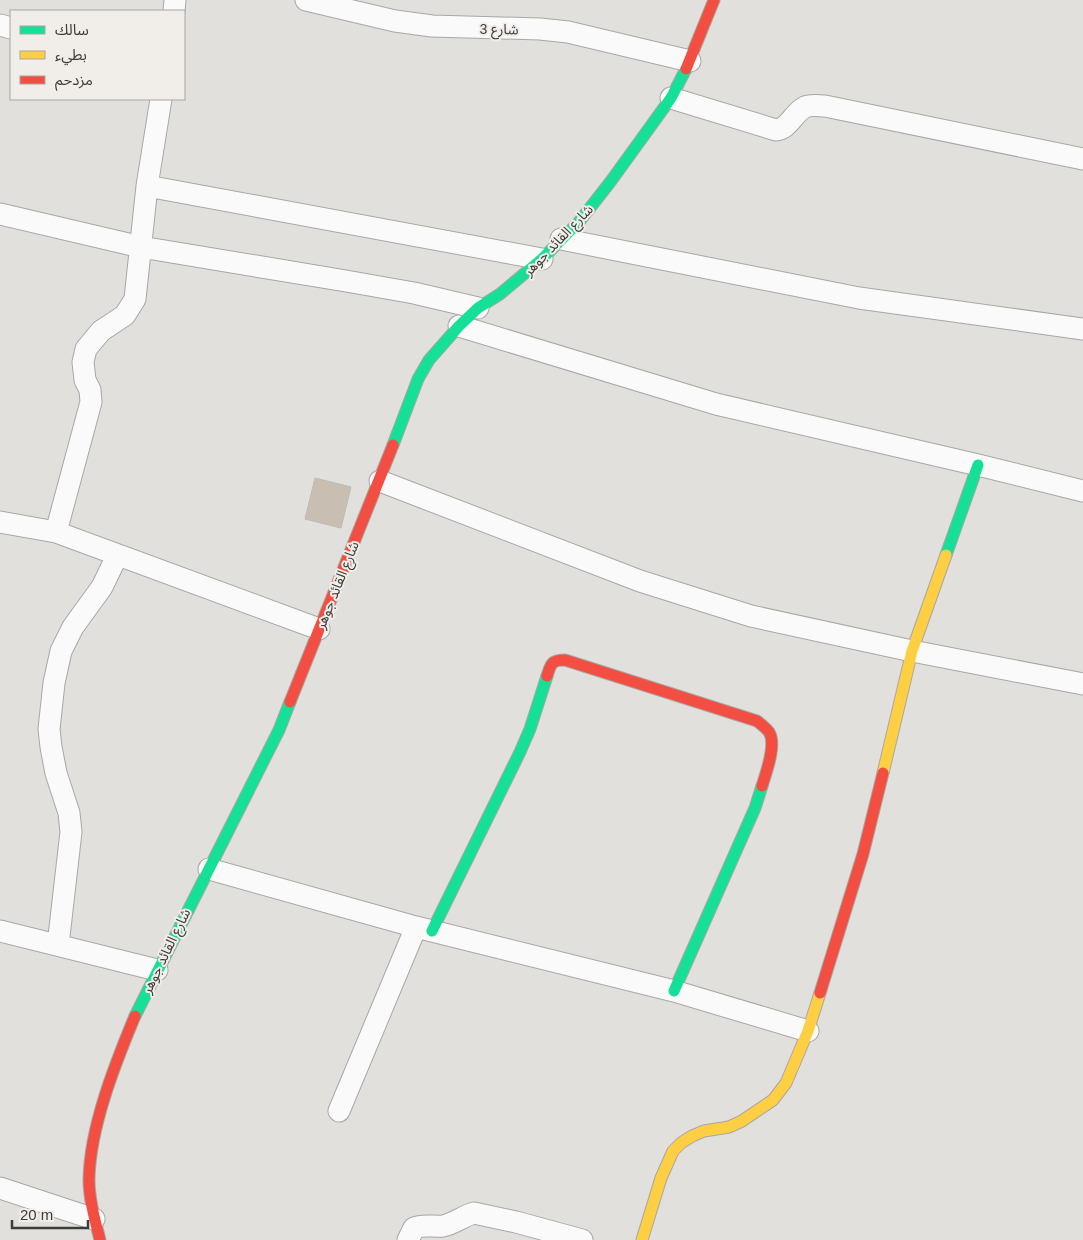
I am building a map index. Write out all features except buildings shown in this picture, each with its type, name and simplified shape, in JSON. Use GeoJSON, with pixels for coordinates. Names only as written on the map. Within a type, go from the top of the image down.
{"type":"FeatureCollection","features":[{"type":"Feature","properties":{"kind":"street","name":"شارع 3"},"geometry":{"type":"LineString","coordinates":[[306,0],[395,21],[432,26],[568,32],[690,61]]}},
{"type":"Feature","properties":{"kind":"street","name":"شارع القائد جوهر"},"geometry":{"type":"LineString","coordinates":[[100,1240],[94,1219],[89,1180],[92,1154],[104,1098],[122,1047],[157,970],[278,730],[380,481],[418,379],[429,360],[459,326],[478,308],[500,294],[542,259],[579,222],[671,98],[690,61],[714,0]]}},
{"type":"Feature","properties":{"kind":"street"},"geometry":{"type":"LineString","coordinates":[[671,98],[776,130],[784,128],[805,107],[812,105],[826,106],[1083,159]]}},
{"type":"Feature","properties":{"kind":"street"},"geometry":{"type":"LineString","coordinates":[[56,532],[91,402],[90,390],[85,380],[82,362],[86,349],[109,324],[125,315],[135,299],[148,186],[161,100]]}},
{"type":"Feature","properties":{"kind":"street"},"geometry":{"type":"LineString","coordinates":[[148,186],[542,259]]}},
{"type":"Feature","properties":{"kind":"street"},"geometry":{"type":"LineString","coordinates":[[0,214],[141,247],[414,293],[478,308]]}},
{"type":"Feature","properties":{"kind":"street"},"geometry":{"type":"LineString","coordinates":[[561,239],[859,298],[1083,329]]}},
{"type":"Feature","properties":{"kind":"street"},"geometry":{"type":"LineString","coordinates":[[459,326],[716,404],[1083,491]]}},
{"type":"Feature","properties":{"kind":"street"},"geometry":{"type":"LineString","coordinates":[[642,1240],[661,1178],[673,1151],[692,1136],[704,1131],[735,1124],[773,1100],[786,1083],[808,1031],[864,854],[912,651],[978,465]]}},
{"type":"Feature","properties":{"kind":"street"},"geometry":{"type":"LineString","coordinates":[[380,481],[640,581],[750,616],[912,651],[1083,684]]}},
{"type":"Feature","properties":{"kind":"street"},"geometry":{"type":"LineString","coordinates":[[0,522],[56,532],[319,629]]}},
{"type":"Feature","properties":{"kind":"street"},"geometry":{"type":"LineString","coordinates":[[58,945],[71,832],[69,813],[56,773],[51,748],[49,729],[54,683],[61,652],[73,627],[102,587],[117,556]]}},
{"type":"Feature","properties":{"kind":"street"},"geometry":{"type":"LineString","coordinates":[[339,1111],[424,929],[520,752],[551,664],[557,660],[565,660],[757,721],[769,732],[772,740],[769,763],[755,808],[674,990]]}},
{"type":"Feature","properties":{"kind":"street"},"geometry":{"type":"LineString","coordinates":[[209,869],[424,929],[674,990],[808,1031]]}},
{"type":"Feature","properties":{"kind":"street"},"geometry":{"type":"LineString","coordinates":[[0,931],[157,970]]}},
{"type":"Feature","properties":{"kind":"street"},"geometry":{"type":"LineString","coordinates":[[0,1188],[94,1219]]}},
{"type":"Feature","properties":{"kind":"street"},"geometry":{"type":"LineString","coordinates":[[408,1238],[414,1228],[419,1226],[442,1226],[467,1215],[474,1214],[516,1222],[582,1240]]}},
{"type":"Feature","properties":{"kind":"traffic: fast"},"geometry":{"type":"LineString","coordinates":[[393,445],[418,379],[429,360],[478,308],[500,294],[542,259],[579,222],[671,98],[686,69]]}},
{"type":"Feature","properties":{"kind":"traffic: fast"},"geometry":{"type":"LineString","coordinates":[[946,555],[978,465]]}},
{"type":"Feature","properties":{"kind":"traffic: fast"},"geometry":{"type":"LineString","coordinates":[[432,931],[520,752],[530,729],[547,676]]}},
{"type":"Feature","properties":{"kind":"traffic: fast"},"geometry":{"type":"LineString","coordinates":[[135,1016],[279,730],[290,702]]}},
{"type":"Feature","properties":{"kind":"traffic: fast"},"geometry":{"type":"LineString","coordinates":[[674,991],[755,808],[762,786]]}},
{"type":"Feature","properties":{"kind":"traffic: slow"},"geometry":{"type":"LineString","coordinates":[[883,773],[912,651],[946,555]]}},
{"type":"Feature","properties":{"kind":"traffic: slow"},"geometry":{"type":"LineString","coordinates":[[642,1240],[661,1178],[673,1151],[692,1136],[704,1131],[729,1127],[742,1121],[773,1100],[786,1083],[808,1031],[820,993]]}},
{"type":"Feature","properties":{"kind":"traffic: jam"},"geometry":{"type":"LineString","coordinates":[[686,69],[714,0]]}},
{"type":"Feature","properties":{"kind":"traffic: jam"},"geometry":{"type":"LineString","coordinates":[[290,702],[393,445]]}},
{"type":"Feature","properties":{"kind":"traffic: jam"},"geometry":{"type":"LineString","coordinates":[[547,676],[554,662],[565,660],[757,721],[769,732],[772,744],[770,759],[762,786]]}},
{"type":"Feature","properties":{"kind":"traffic: jam"},"geometry":{"type":"LineString","coordinates":[[820,993],[863,854],[883,773]]}},
{"type":"Feature","properties":{"kind":"traffic: jam"},"geometry":{"type":"LineString","coordinates":[[100,1240],[90,1195],[90,1159],[105,1096],[135,1016]]}}]}
